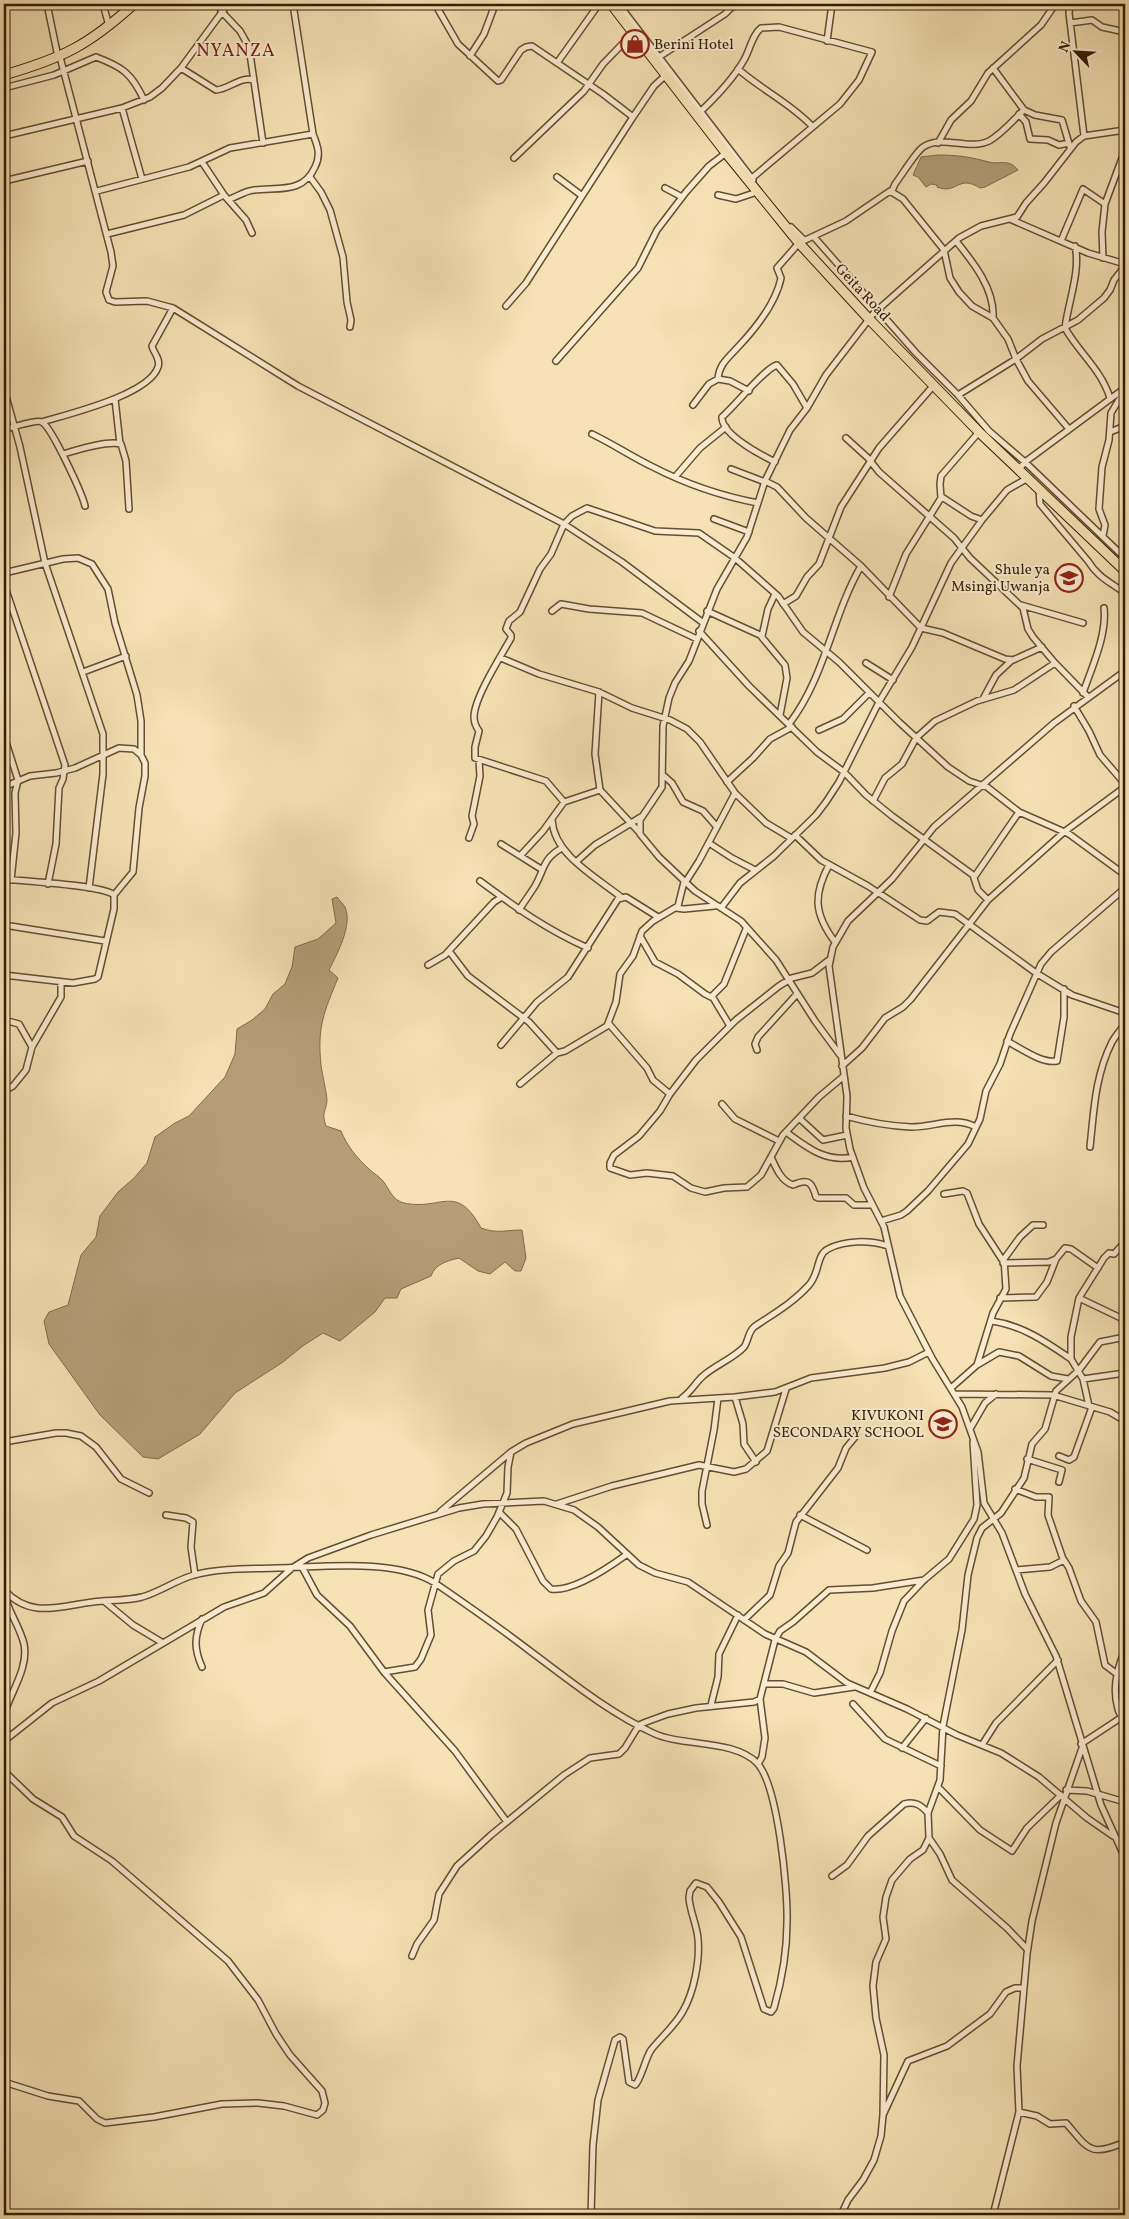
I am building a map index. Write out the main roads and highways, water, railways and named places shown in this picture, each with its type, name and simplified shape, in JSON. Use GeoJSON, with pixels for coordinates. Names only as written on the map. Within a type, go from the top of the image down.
{"type":"FeatureCollection","features":[{"type":"Feature","properties":{"kind":"highway"},"geometry":{"type":"LineString","coordinates":[[4,74],[59,57],[82,45],[109,27],[134,4]]}},
{"type":"Feature","properties":{"kind":"highway","name":"Geita Road"},"geometry":{"type":"LineString","coordinates":[[615,5],[634,33],[726,153],[868,318],[979,432],[1022,466],[1028,478],[1125,571]]}},
{"type":"Feature","properties":{"kind":"place","name":"Berini Hotel"},"geometry":{"type":"Point","coordinates":[635,44]}},
{"type":"Feature","properties":{"kind":"place","name":"Shule ya Msingi Uwanja"},"geometry":{"type":"Point","coordinates":[1069,578]}},
{"type":"Feature","properties":{"kind":"place","name":"KIVUKONI SECONDARY SCHOOL"},"geometry":{"type":"Point","coordinates":[943,1424]}},
{"type":"Feature","properties":{"kind":"district","name":"NYANZA"},"geometry":{"type":"Point","coordinates":[236,50]}}]}
